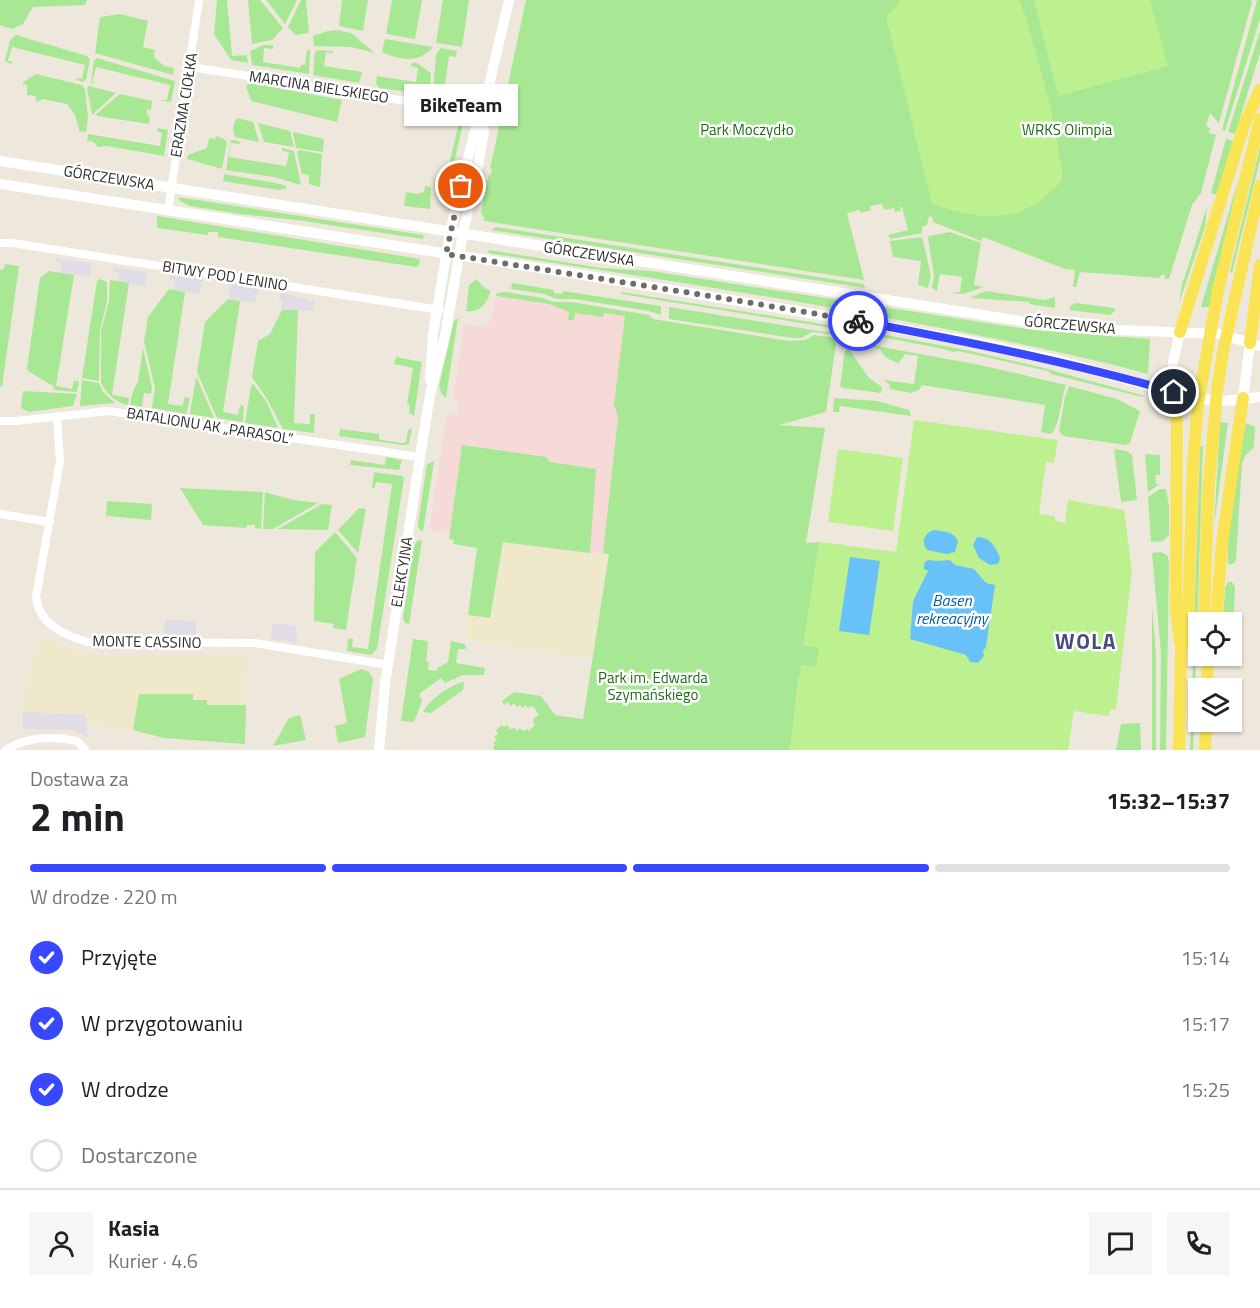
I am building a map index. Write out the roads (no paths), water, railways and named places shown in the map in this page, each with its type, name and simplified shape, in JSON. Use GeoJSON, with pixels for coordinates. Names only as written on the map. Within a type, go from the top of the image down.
{"type":"FeatureCollection","features":[{"type":"Feature","properties":{"kind":"main road"},"geometry":{"type":"LineString","coordinates":[[482,113],[509,0]]}},
{"type":"Feature","properties":{"kind":"main road"},"geometry":{"type":"LineString","coordinates":[[1179,750],[1181,650],[1176,609],[1177,421],[1173,362],[1180,332],[1245,122],[1260,90]]}},
{"type":"Feature","properties":{"kind":"main road","name":"ELEKCYJNA"},"geometry":{"type":"LineString","coordinates":[[430,395],[432,343],[450,231],[474,134],[482,113]]}},
{"type":"Feature","properties":{"kind":"main road","name":"ELEKCYJNA"},"geometry":{"type":"LineString","coordinates":[[379,750],[388,665],[430,395],[450,312],[484,132],[482,113]]}},
{"type":"Feature","properties":{"kind":"main road"},"geometry":{"type":"LineString","coordinates":[[1181,650],[1188,618],[1196,432],[1206,353],[1218,290],[1260,120]]}},
{"type":"Feature","properties":{"kind":"main road","name":"GÓRCZEWSKA"},"geometry":{"type":"LineString","coordinates":[[0,161],[1061,327],[1219,334],[1255,345]]}},
{"type":"Feature","properties":{"kind":"main road","name":"GÓRCZEWSKA"},"geometry":{"type":"LineString","coordinates":[[0,184],[743,301],[979,343],[1057,360],[1208,400],[1224,401],[1243,398]]}},
{"type":"Feature","properties":{"kind":"main road"},"geometry":{"type":"LineString","coordinates":[[1204,612],[1212,435],[1223,352],[1260,186]]}},
{"type":"Feature","properties":{"kind":"main road"},"geometry":{"type":"LineString","coordinates":[[1217,612],[1222,543],[1243,398],[1255,345],[1260,265]]}},
{"type":"Feature","properties":{"kind":"main road"},"geometry":{"type":"LineString","coordinates":[[1243,398],[1260,397]]}},
{"type":"Feature","properties":{"kind":"main road"},"geometry":{"type":"LineString","coordinates":[[1205,750],[1206,732]]}},
{"type":"Feature","properties":{"kind":"street","name":"ERAZMA CIOŁKA"},"geometry":{"type":"LineString","coordinates":[[168,211],[191,67],[199,0]]}},
{"type":"Feature","properties":{"kind":"street","name":"MARCINA BIELSKIEGO"},"geometry":{"type":"LineString","coordinates":[[191,67],[482,113]]}},
{"type":"Feature","properties":{"kind":"street","name":"BITWY POD LENINO"},"geometry":{"type":"LineString","coordinates":[[0,243],[12,243],[450,312]]}},
{"type":"Feature","properties":{"kind":"street","name":"BATALIONU AK „PARASOL”"},"geometry":{"type":"LineString","coordinates":[[0,421],[108,411],[120,412],[420,457]]}},
{"type":"Feature","properties":{"kind":"street","name":"MONTE CASSINO"},"geometry":{"type":"LineString","coordinates":[[57,417],[60,461],[38,579],[37,607],[51,625],[73,638],[87,642],[255,644],[388,665]]}},
{"type":"Feature","properties":{"kind":"street"},"geometry":{"type":"LineString","coordinates":[[0,514],[50,522]]}},
{"type":"Feature","properties":{"kind":"street"},"geometry":{"type":"LineString","coordinates":[[6,750],[37,738],[77,741],[85,750]]}},
{"type":"Feature","properties":{"kind":"water"},"geometry":{"type":"Polygon","coordinates":[[[935,530],[954,535],[958,541],[955,552],[947,554],[927,550],[924,538],[929,532],[935,530]]]}},
{"type":"Feature","properties":{"kind":"water"},"geometry":{"type":"Polygon","coordinates":[[[977,537],[986,539],[994,547],[1000,558],[998,564],[990,565],[979,558],[973,545],[977,537]]]}},
{"type":"Feature","properties":{"kind":"water"},"geometry":{"type":"Polygon","coordinates":[[[850,557],[880,561],[869,635],[839,631],[850,557]]]}},
{"type":"Feature","properties":{"kind":"water","name":"Basen rekreacyjny"},"geometry":{"type":"Polygon","coordinates":[[[928,560],[950,560],[955,565],[974,569],[986,583],[995,585],[986,647],[983,651],[984,656],[978,663],[970,662],[966,655],[910,639],[913,601],[928,571],[924,569],[924,563],[928,560]]]}},
{"type":"Feature","properties":{"kind":"place","name":"BikeTeam"},"geometry":{"type":"Point","coordinates":[461,186]}},
{"type":"Feature","properties":{"kind":"district","name":"WOLA"},"geometry":{"type":"Point","coordinates":[1086,642]}},
{"type":"Feature","properties":{"kind":"park label","name":"Park Moczydło"},"geometry":{"type":"Point","coordinates":[747,130]}},
{"type":"Feature","properties":{"kind":"park label","name":"WRKS Olimpia"},"geometry":{"type":"Point","coordinates":[1067,130]}},
{"type":"Feature","properties":{"kind":"park label","name":"Park im. Edwarda Szymańskiego"},"geometry":{"type":"Point","coordinates":[653,686]}}]}
